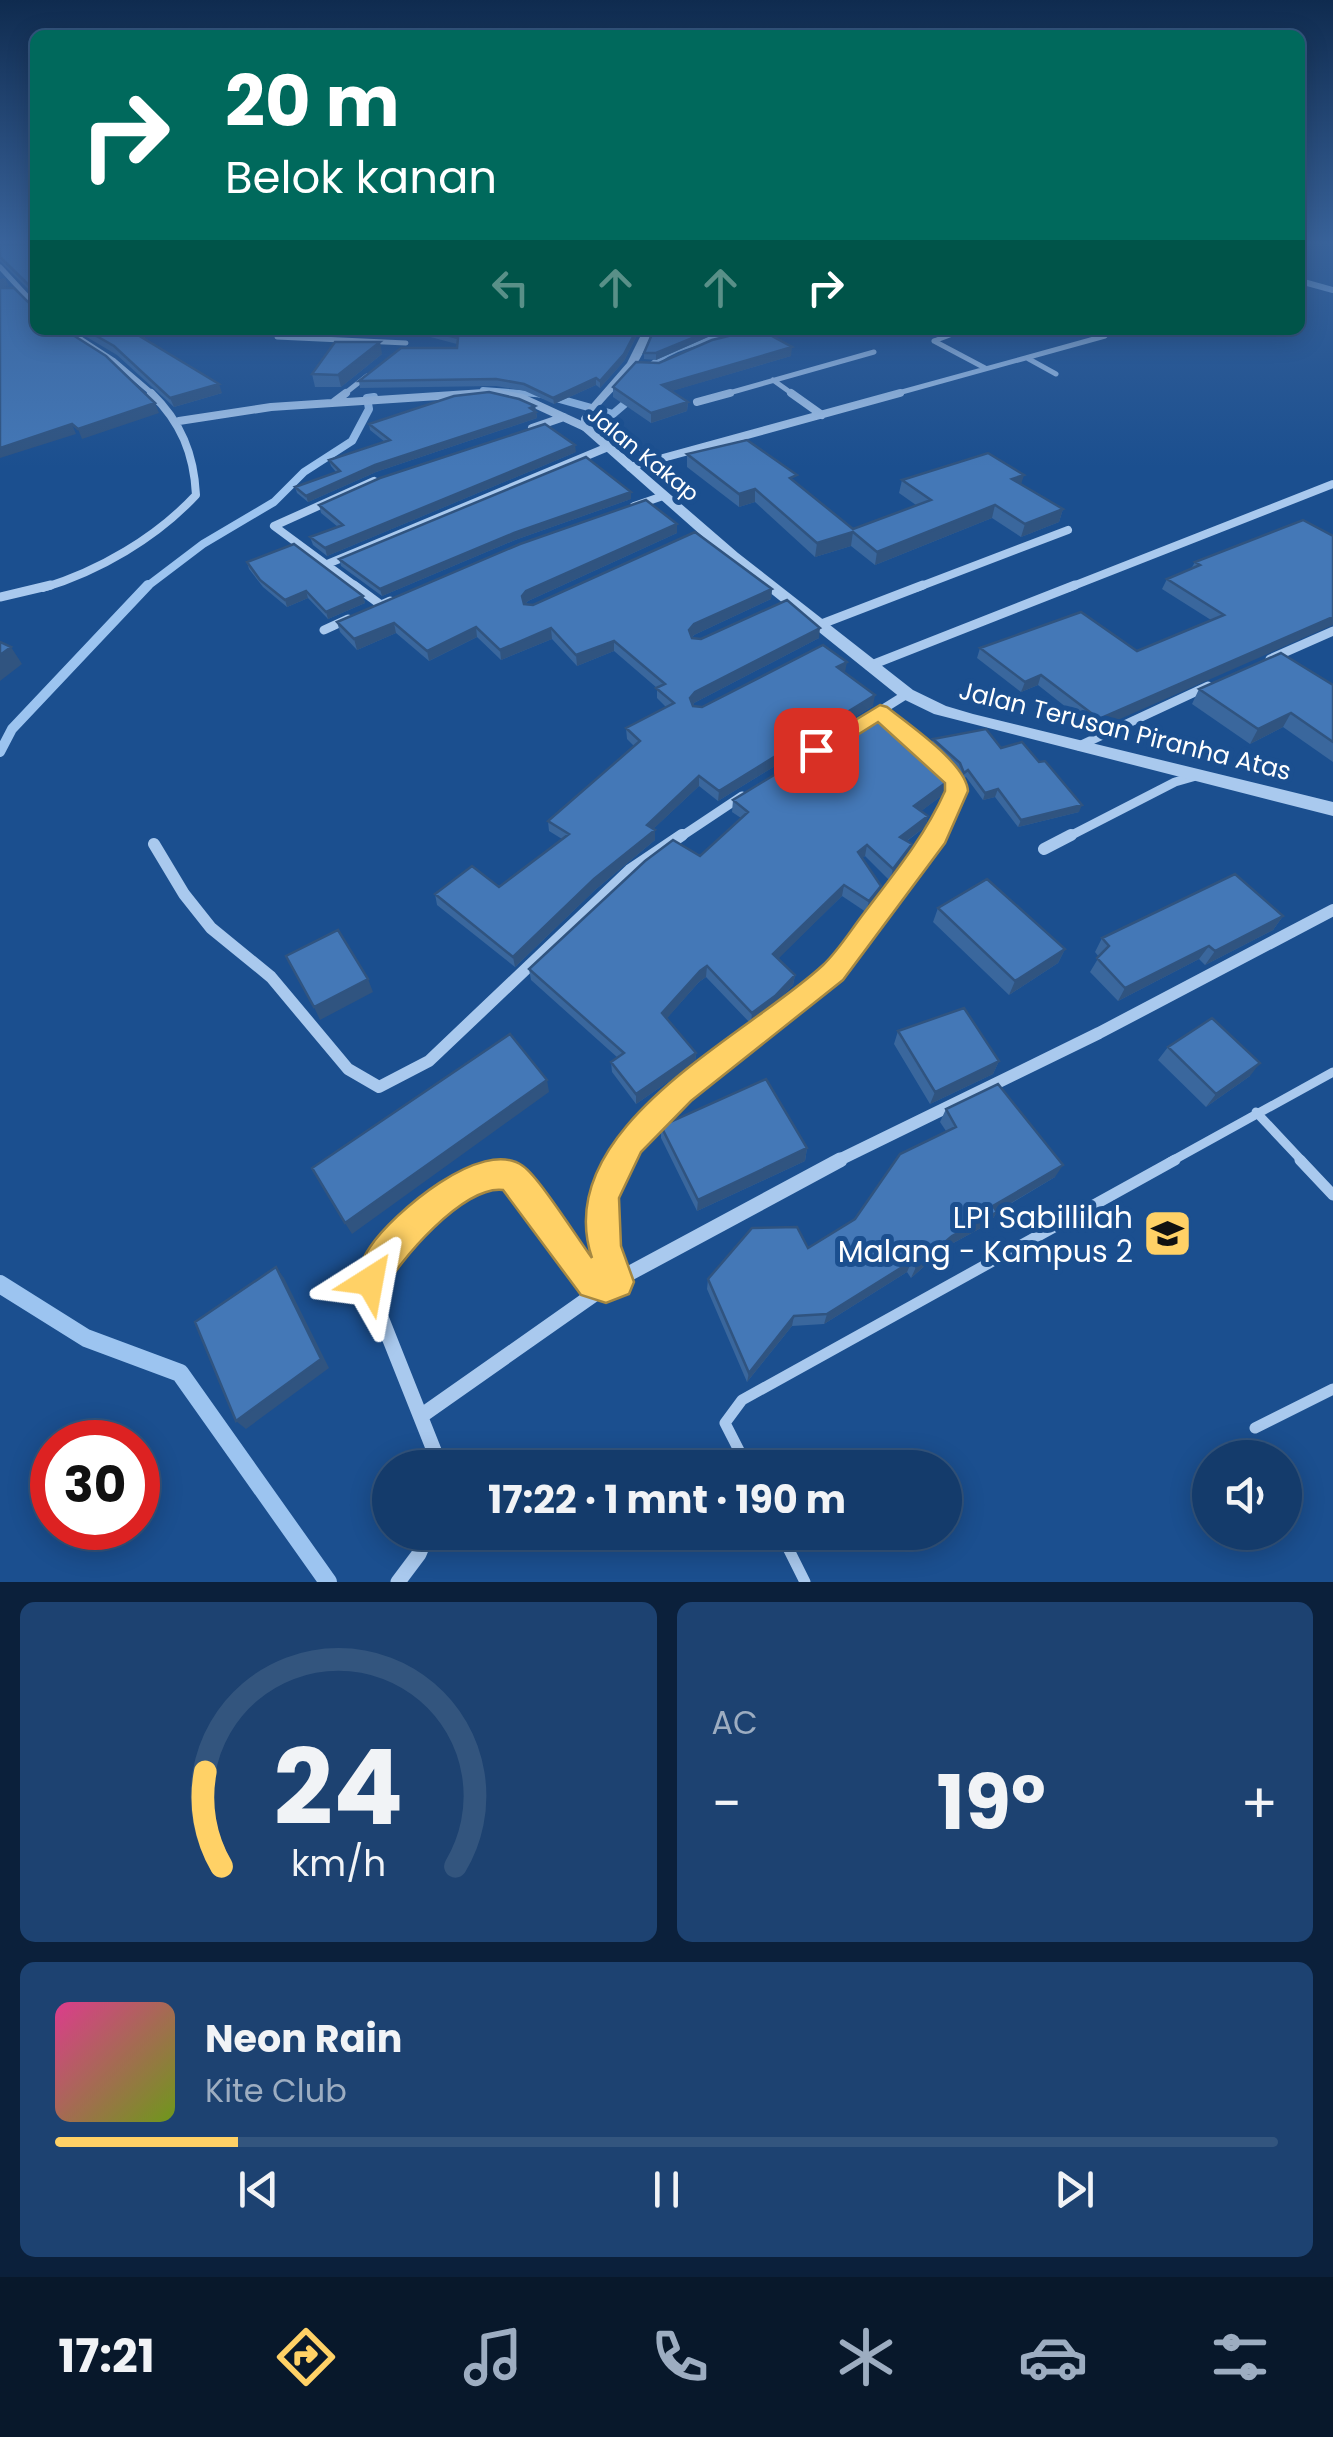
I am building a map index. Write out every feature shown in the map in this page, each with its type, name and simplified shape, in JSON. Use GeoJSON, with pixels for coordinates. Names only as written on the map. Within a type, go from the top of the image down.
{"type":"FeatureCollection","features":[{"type":"Feature","properties":{"kind":"street"},"geometry":{"type":"LineString","coordinates":[[0,597],[86,576],[193,499],[196,483],[179,421],[157,397],[74,335]]}},
{"type":"Feature","properties":{"kind":"street"},"geometry":{"type":"LineString","coordinates":[[397,351],[411,335]]}},
{"type":"Feature","properties":{"kind":"street"},"geometry":{"type":"LineString","coordinates":[[586,419],[597,401],[638,365],[643,335]]}},
{"type":"Feature","properties":{"kind":"street"},"geometry":{"type":"LineString","coordinates":[[948,335],[933,340],[986,369]]}},
{"type":"Feature","properties":{"kind":"street"},"geometry":{"type":"LineString","coordinates":[[630,467],[1105,336]]}},
{"type":"Feature","properties":{"kind":"street"},"geometry":{"type":"LineString","coordinates":[[277,338],[406,344]]}},
{"type":"Feature","properties":{"kind":"street"},"geometry":{"type":"LineString","coordinates":[[696,402],[874,352]]}},
{"type":"Feature","properties":{"kind":"street"},"geometry":{"type":"LineString","coordinates":[[1027,358],[1056,374]]}},
{"type":"Feature","properties":{"kind":"street"},"geometry":{"type":"LineString","coordinates":[[333,403],[374,370]]}},
{"type":"Feature","properties":{"kind":"street"},"geometry":{"type":"LineString","coordinates":[[773,380],[822,415]]}},
{"type":"Feature","properties":{"kind":"street","name":"Jalan Kakap"},"geometry":{"type":"LineString","coordinates":[[179,421],[246,410],[492,392],[522,398],[564,418],[586,419],[608,447],[663,496],[907,694]]}},
{"type":"Feature","properties":{"kind":"street"},"geometry":{"type":"LineString","coordinates":[[516,434],[564,418]]}},
{"type":"Feature","properties":{"kind":"street"},"geometry":{"type":"LineString","coordinates":[[325,565],[608,447]]}},
{"type":"Feature","properties":{"kind":"street"},"geometry":{"type":"LineString","coordinates":[[380,479],[274,526],[380,605]]}},
{"type":"Feature","properties":{"kind":"street"},"geometry":{"type":"LineString","coordinates":[[868,666],[1333,484]]}},
{"type":"Feature","properties":{"kind":"street"},"geometry":{"type":"LineString","coordinates":[[627,509],[663,496]]}},
{"type":"Feature","properties":{"kind":"street"},"geometry":{"type":"LineString","coordinates":[[686,538],[703,530]]}},
{"type":"Feature","properties":{"kind":"street"},"geometry":{"type":"LineString","coordinates":[[818,624],[1068,530]]}},
{"type":"Feature","properties":{"kind":"street"},"geometry":{"type":"LineString","coordinates":[[366,611],[398,598]]}},
{"type":"Feature","properties":{"kind":"street"},"geometry":{"type":"LineString","coordinates":[[773,607],[788,600]]}},
{"type":"Feature","properties":{"kind":"street"},"geometry":{"type":"LineString","coordinates":[[324,630],[352,618]]}},
{"type":"Feature","properties":{"kind":"street"},"geometry":{"type":"LineString","coordinates":[[1258,664],[1333,631]]}},
{"type":"Feature","properties":{"kind":"street"},"geometry":{"type":"LineString","coordinates":[[818,648],[836,639]]}},
{"type":"Feature","properties":{"kind":"street"},"geometry":{"type":"LineString","coordinates":[[1079,746],[1224,679]]}},
{"type":"Feature","properties":{"kind":"street"},"geometry":{"type":"LineString","coordinates":[[848,731],[907,694]]}},
{"type":"Feature","properties":{"kind":"street","name":"Jalan Terusan Piranha Atas"},"geometry":{"type":"LineString","coordinates":[[907,694],[940,710],[1333,809]]}},
{"type":"Feature","properties":{"kind":"street"},"geometry":{"type":"LineString","coordinates":[[611,1284],[604,1246],[604,1197],[631,1141],[680,1091],[834,972],[924,854],[949,810],[957,786],[952,776],[880,712]]}},
{"type":"Feature","properties":{"kind":"street"},"geometry":{"type":"LineString","coordinates":[[1044,849],[1175,782],[1197,776]]}},
{"type":"Feature","properties":{"kind":"street"},"geometry":{"type":"LineString","coordinates":[[154,844],[171,878],[222,939],[271,978],[322,1042],[366,1084],[379,1087],[428,1062],[630,870],[756,788]]}},
{"type":"Feature","properties":{"kind":"street"},"geometry":{"type":"LineString","coordinates":[[421,1416],[611,1284],[834,1163],[1099,1033],[1333,910]]}},
{"type":"Feature","properties":{"kind":"street"},"geometry":{"type":"LineString","coordinates":[[435,1450],[369,1288],[382,1256],[457,1189],[480,1176],[498,1173],[512,1177],[593,1283],[611,1284]]}},
{"type":"Feature","properties":{"kind":"street"},"geometry":{"type":"LineString","coordinates":[[398,1582],[421,1550]]}},
{"type":"Feature","properties":{"kind":"lane"},"geometry":{"type":"LineString","coordinates":[[739,1450],[725,1423],[742,1400],[1333,1072]]}},
{"type":"Feature","properties":{"kind":"lane"},"geometry":{"type":"LineString","coordinates":[[1256,1112],[1333,1195]]}},
{"type":"Feature","properties":{"kind":"lane"},"geometry":{"type":"LineString","coordinates":[[1255,1428],[1333,1388]]}},
{"type":"Feature","properties":{"kind":"lane"},"geometry":{"type":"LineString","coordinates":[[789,1550],[805,1582]]}},
{"type":"Feature","properties":{"kind":"building"},"geometry":{"type":"Polygon","coordinates":[[[0,319],[30,319],[30,335],[73,335],[106,356],[155,403],[78,429],[72,424],[0,448],[0,319]]]}},
{"type":"Feature","properties":{"kind":"building"},"geometry":{"type":"Polygon","coordinates":[[[95,335],[138,335],[219,384],[170,398],[114,346],[95,335]]]}},
{"type":"Feature","properties":{"kind":"building"},"geometry":{"type":"Polygon","coordinates":[[[446,335],[634,335],[624,354],[600,381],[596,378],[553,398],[524,384],[496,379],[359,381],[401,348],[457,348],[458,338],[446,335]]]}},
{"type":"Feature","properties":{"kind":"building"},"geometry":{"type":"Polygon","coordinates":[[[652,335],[700,335],[656,353],[644,353],[652,335]]]}},
{"type":"Feature","properties":{"kind":"building"},"geometry":{"type":"Polygon","coordinates":[[[732,335],[770,335],[792,347],[662,385],[688,402],[651,413],[613,387],[636,362],[659,363],[732,335]]]}},
{"type":"Feature","properties":{"kind":"building"},"geometry":{"type":"Polygon","coordinates":[[[335,342],[380,342],[338,375],[312,374],[335,342]]]}},
{"type":"Feature","properties":{"kind":"building"},"geometry":{"type":"Polygon","coordinates":[[[489,392],[519,399],[535,406],[530,408],[536,412],[375,465],[306,496],[295,487],[340,471],[329,460],[390,440],[369,424],[454,396],[489,392]]]}},
{"type":"Feature","properties":{"kind":"building"},"geometry":{"type":"Polygon","coordinates":[[[545,424],[575,445],[325,548],[310,537],[343,525],[319,505],[380,478],[545,424]]]}},
{"type":"Feature","properties":{"kind":"building"},"geometry":{"type":"Polygon","coordinates":[[[747,440],[797,475],[790,478],[853,529],[931,500],[902,480],[988,453],[1024,475],[1012,479],[1063,509],[1025,524],[995,505],[877,552],[853,532],[817,543],[755,489],[739,494],[687,454],[747,440]]]}},
{"type":"Feature","properties":{"kind":"building"},"geometry":{"type":"Polygon","coordinates":[[[586,457],[631,492],[514,533],[380,589],[339,559],[586,457]]]}},
{"type":"Feature","properties":{"kind":"building"},"geometry":{"type":"Polygon","coordinates":[[[646,500],[677,524],[526,591],[522,596],[524,604],[533,605],[695,532],[772,589],[694,624],[689,630],[692,638],[701,639],[787,600],[820,628],[695,692],[690,698],[693,706],[702,707],[823,645],[847,662],[837,667],[875,695],[719,791],[699,776],[647,825],[655,830],[594,879],[513,957],[435,894],[472,866],[499,887],[569,834],[548,821],[640,741],[626,728],[674,703],[656,688],[665,684],[614,641],[576,655],[551,628],[500,650],[476,627],[427,651],[394,623],[354,639],[337,622],[520,544],[646,500]]]}},
{"type":"Feature","properties":{"kind":"building"},"geometry":{"type":"Polygon","coordinates":[[[1303,520],[1333,536],[1333,617],[1099,719],[1041,675],[1025,682],[980,648],[1081,612],[1137,651],[1224,615],[1167,579],[1200,565],[1195,562],[1303,520]]]}},
{"type":"Feature","properties":{"kind":"building"},"geometry":{"type":"Polygon","coordinates":[[[294,544],[363,596],[326,612],[306,591],[285,600],[260,580],[247,562],[294,544]]]}},
{"type":"Feature","properties":{"kind":"building"},"geometry":{"type":"Polygon","coordinates":[[[0,642],[11,647],[0,655],[0,642]]]}},
{"type":"Feature","properties":{"kind":"building"},"geometry":{"type":"Polygon","coordinates":[[[1281,653],[1333,685],[1333,742],[1291,713],[1258,729],[1199,689],[1281,653]]]}},
{"type":"Feature","properties":{"kind":"building"},"geometry":{"type":"Polygon","coordinates":[[[876,713],[948,769],[951,779],[914,806],[928,816],[900,837],[912,844],[893,869],[867,845],[858,852],[881,886],[869,901],[844,885],[773,954],[795,975],[752,1013],[707,966],[700,971],[662,1013],[696,1053],[636,1094],[611,1062],[624,1053],[529,969],[645,861],[673,840],[700,856],[748,812],[733,800],[876,713]]]}},
{"type":"Feature","properties":{"kind":"building"},"geometry":{"type":"Polygon","coordinates":[[[986,729],[1001,748],[1022,742],[1039,762],[1045,761],[1082,805],[1021,820],[998,789],[985,793],[968,770],[964,773],[960,763],[933,739],[986,729]]]}},
{"type":"Feature","properties":{"kind":"building"},"geometry":{"type":"Polygon","coordinates":[[[1235,874],[1283,916],[1215,951],[1209,946],[1125,988],[1097,958],[1109,946],[1102,938],[1235,874]]]}},
{"type":"Feature","properties":{"kind":"building"},"geometry":{"type":"Polygon","coordinates":[[[987,879],[1065,949],[1015,981],[938,908],[987,879]]]}},
{"type":"Feature","properties":{"kind":"building"},"geometry":{"type":"Polygon","coordinates":[[[338,930],[368,979],[314,1007],[286,956],[338,930]]]}},
{"type":"Feature","properties":{"kind":"building"},"geometry":{"type":"Polygon","coordinates":[[[964,1008],[999,1061],[935,1092],[898,1031],[964,1008]]]}},
{"type":"Feature","properties":{"kind":"building"},"geometry":{"type":"Polygon","coordinates":[[[1212,1018],[1260,1063],[1216,1094],[1168,1047],[1212,1018]]]}},
{"type":"Feature","properties":{"kind":"building"},"geometry":{"type":"Polygon","coordinates":[[[510,1034],[547,1080],[345,1223],[312,1168],[510,1034]]]}},
{"type":"Feature","properties":{"kind":"building"},"geometry":{"type":"Polygon","coordinates":[[[766,1079],[807,1148],[698,1200],[661,1126],[766,1079]]]}},
{"type":"Feature","properties":{"kind":"building"},"geometry":{"type":"Polygon","coordinates":[[[998,1084],[1063,1165],[993,1206],[997,1212],[952,1236],[916,1267],[912,1261],[827,1314],[794,1316],[749,1373],[708,1279],[752,1228],[797,1227],[808,1248],[855,1219],[900,1154],[956,1127],[946,1109],[998,1084]]]}},
{"type":"Feature","properties":{"kind":"building"},"geometry":{"type":"Polygon","coordinates":[[[276,1267],[321,1359],[236,1421],[195,1322],[276,1267]]]}},
{"type":"Feature","properties":{"kind":"waterway"},"geometry":{"type":"LineString","coordinates":[[642,375],[676,350],[726,335]]}},
{"type":"Feature","properties":{"kind":"waterway"},"geometry":{"type":"LineString","coordinates":[[483,390],[544,395]]}},
{"type":"Feature","properties":{"kind":"waterway"},"geometry":{"type":"LineString","coordinates":[[538,393],[544,395]]}},
{"type":"Feature","properties":{"kind":"waterway"},"geometry":{"type":"LineString","coordinates":[[544,395],[613,414],[634,396]]}},
{"type":"Feature","properties":{"kind":"waterway"},"geometry":{"type":"LineString","coordinates":[[146,588],[203,544],[274,502],[304,472],[352,441],[369,409],[367,398],[374,397]]}},
{"type":"Feature","properties":{"kind":"waterway"},"geometry":{"type":"LineString","coordinates":[[0,752],[12,729],[146,588]]}},
{"type":"Feature","properties":{"kind":"waterway"},"geometry":{"type":"LineString","coordinates":[[0,1284],[86,1338],[180,1373],[328,1582]]}},
{"type":"Feature","properties":{"kind":"place","name":"LPI Sabillilah Malang - Kampus 2"},"geometry":{"type":"Point","coordinates":[1168,1234]}},
{"type":"Feature","properties":{"kind":"route"},"geometry":{"type":"LineString","coordinates":[[370,1281],[382,1256],[428,1212],[480,1176],[498,1173],[512,1177],[593,1283],[606,1286],[617,1282],[604,1246],[601,1220],[610,1178],[631,1141],[680,1091],[834,972],[924,854],[957,791],[947,770],[880,712],[816,750]]}}]}
